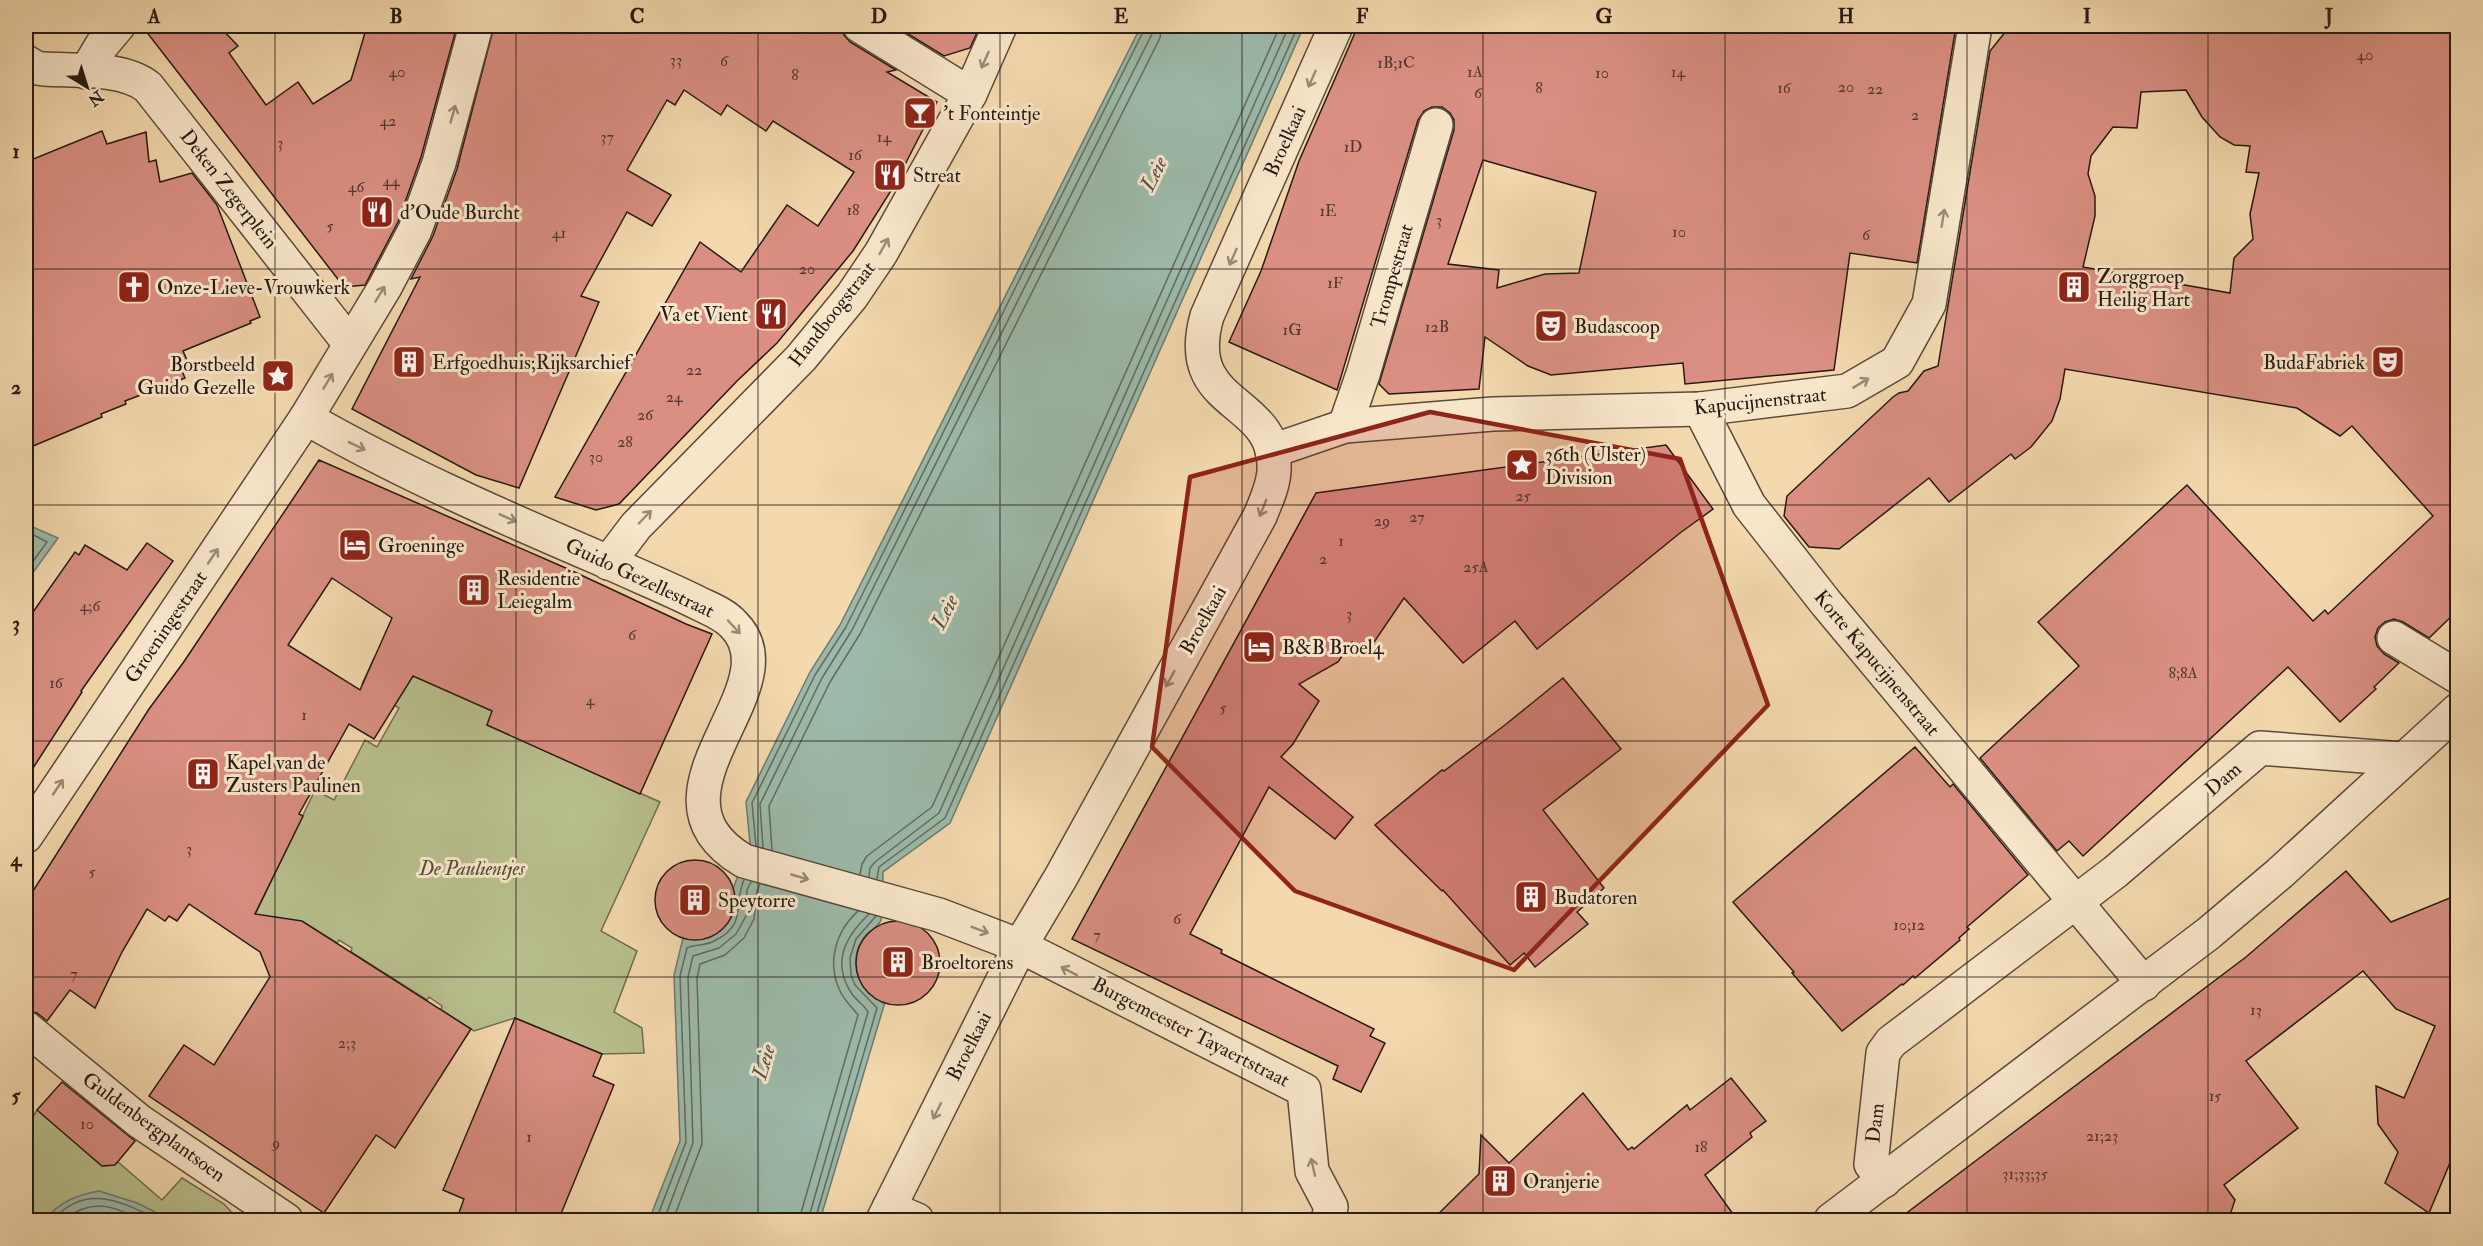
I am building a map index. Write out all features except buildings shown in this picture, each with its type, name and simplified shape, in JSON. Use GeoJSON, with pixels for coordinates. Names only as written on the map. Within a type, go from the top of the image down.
{"type":"FeatureCollection","features":[{"type":"Feature","properties":{"kind":"street"},"geometry":{"type":"LineString","coordinates":[[86,72],[102,45],[118,26]]}},
{"type":"Feature","properties":{"kind":"street","name":"Groeningestraat"},"geometry":{"type":"LineString","coordinates":[[26,836],[306,418],[385,287],[415,230],[439,163],[476,26]]}},
{"type":"Feature","properties":{"kind":"street"},"geometry":{"type":"LineString","coordinates":[[860,26],[970,94]]}},
{"type":"Feature","properties":{"kind":"street","name":"Handboogstraat"},"geometry":{"type":"LineString","coordinates":[[608,563],[636,526],[801,358],[852,296],[880,253],[970,94],[1000,26]]}},
{"type":"Feature","properties":{"kind":"street","name":"Broelkaai"},"geometry":{"type":"LineString","coordinates":[[896,1216],[1020,946],[1061,877],[1260,516],[1274,470],[1272,451],[1261,427],[1238,403],[1218,390],[1211,380],[1201,357],[1202,337],[1207,316],[1336,26]]}},
{"type":"Feature","properties":{"kind":"street","name":"Kapucijnenstraat"},"geometry":{"type":"LineString","coordinates":[[1272,451],[1345,426],[1493,414],[1700,409],[1847,392],[1897,362],[1929,304],[1975,26]]}},
{"type":"Feature","properties":{"kind":"street","name":"Deken Zegerplein"},"geometry":{"type":"LineString","coordinates":[[26,62],[36,68],[132,77],[141,81],[155,94],[350,344]]}},
{"type":"Feature","properties":{"kind":"street","name":"Trompestraat"},"geometry":{"type":"LineString","coordinates":[[1345,426],[1363,374],[1436,125]]}},
{"type":"Feature","properties":{"kind":"street","name":"Korte Kapucijnenstraat"},"geometry":{"type":"LineString","coordinates":[[1700,409],[1749,505],[1831,609],[2076,902]]}},
{"type":"Feature","properties":{"kind":"street","name":"Guido Gezellestraat"},"geometry":{"type":"LineString","coordinates":[[306,418],[454,494],[718,613],[734,624],[746,640],[750,661],[745,682],[704,779],[703,805],[712,834],[732,854],[744,861],[939,915],[1020,946]]}},
{"type":"Feature","properties":{"kind":"street"},"geometry":{"type":"LineString","coordinates":[[2394,638],[2457,676]]}},
{"type":"Feature","properties":{"kind":"street","name":"Dam"},"geometry":{"type":"LineString","coordinates":[[1831,1221],[2209,933],[2280,873],[2457,710]]}},
{"type":"Feature","properties":{"kind":"street","name":"Dam"},"geometry":{"type":"LineString","coordinates":[[1884,1181],[1871,1164],[1883,1053],[1891,1042],[2141,851],[2260,748],[2403,759]]}},
{"type":"Feature","properties":{"kind":"street"},"geometry":{"type":"LineString","coordinates":[[2076,902],[2144,984]]}},
{"type":"Feature","properties":{"kind":"street","name":"Burgemeester Tayaertstraat"},"geometry":{"type":"LineString","coordinates":[[1020,946],[1305,1090],[1312,1171],[1332,1207],[1328,1221]]}},
{"type":"Feature","properties":{"kind":"street","name":"Guldenbergplantsoen"},"geometry":{"type":"LineString","coordinates":[[26,1028],[139,1121],[286,1221]]}},
{"type":"Feature","properties":{"kind":"highlighted area"},"geometry":{"type":"Polygon","coordinates":[[[1430,412],[1680,459],[1768,705],[1514,970],[1295,891],[1152,747],[1190,477],[1430,412]]]}},
{"type":"Feature","properties":{"kind":"green space","name":"De Paulientjes"},"geometry":{"type":"Polygon","coordinates":[[[374,658],[508,675],[487,725],[660,802],[601,931],[637,951],[614,1012],[642,1028],[644,1053],[602,1054],[515,1018],[474,1031],[441,1010],[442,1006],[429,997],[427,1000],[351,952],[352,948],[339,940],[337,943],[301,921],[243,940],[315,790],[334,800],[365,740],[377,747],[399,708],[362,684],[374,658]]]}},
{"type":"Feature","properties":{"kind":"green space"},"geometry":{"type":"Polygon","coordinates":[[[37,1110],[102,1166],[114,1165],[118,1162],[162,1200],[182,1178],[224,1204],[239,1220],[26,1220],[26,1129],[37,1110]]]}},
{"type":"Feature","properties":{"kind":"water","name":"Leie"},"geometry":{"type":"Polygon","coordinates":[[[1141,26],[1304,26],[950,823],[883,872],[884,903],[881,920],[865,936],[859,946],[856,965],[858,975],[868,991],[885,1002],[820,1220],[649,1220],[680,1141],[674,975],[683,938],[706,938],[720,931],[730,919],[734,904],[733,889],[750,843],[746,802],[810,672],[840,625],[1141,26]]]}},
{"type":"Feature","properties":{"kind":"water"},"geometry":{"type":"Polygon","coordinates":[[[26,524],[58,538],[29,578],[26,576],[26,524]]]}},
{"type":"Feature","properties":{"kind":"water"},"geometry":{"type":"Polygon","coordinates":[[[99,1191],[137,1203],[171,1220],[45,1220],[56,1208],[69,1200],[99,1191]]]}},
{"type":"Feature","properties":{"kind":"place","name":"'t Fonteintje"},"geometry":{"type":"Point","coordinates":[920,113]}},
{"type":"Feature","properties":{"kind":"place","name":"Streat"},"geometry":{"type":"Point","coordinates":[890,175]}},
{"type":"Feature","properties":{"kind":"place","name":"d'Oude Burcht"},"geometry":{"type":"Point","coordinates":[377,212]}},
{"type":"Feature","properties":{"kind":"place","name":"Onze-Lieve-Vrouwkerk"},"geometry":{"type":"Point","coordinates":[134,287]}},
{"type":"Feature","properties":{"kind":"place","name":"Zorggroep Heilig Hart"},"geometry":{"type":"Point","coordinates":[2074,287]}},
{"type":"Feature","properties":{"kind":"place","name":"Va et Vient"},"geometry":{"type":"Point","coordinates":[771,314]}},
{"type":"Feature","properties":{"kind":"place","name":"Budascoop"},"geometry":{"type":"Point","coordinates":[1551,326]}},
{"type":"Feature","properties":{"kind":"place","name":"Erfgoedhuis;Rijksarchief"},"geometry":{"type":"Point","coordinates":[409,362]}},
{"type":"Feature","properties":{"kind":"place","name":"BudaFabriek"},"geometry":{"type":"Point","coordinates":[2388,362]}},
{"type":"Feature","properties":{"kind":"place","name":"Borstbeeld Guido Gezelle"},"geometry":{"type":"Point","coordinates":[278,376]}},
{"type":"Feature","properties":{"kind":"place","name":"36th (Ulster) Division"},"geometry":{"type":"Point","coordinates":[1522,465]}},
{"type":"Feature","properties":{"kind":"place","name":"Groeninge"},"geometry":{"type":"Point","coordinates":[355,545]}},
{"type":"Feature","properties":{"kind":"place","name":"Residentie Leiegalm"},"geometry":{"type":"Point","coordinates":[474,590]}},
{"type":"Feature","properties":{"kind":"place","name":"B&B Broel4"},"geometry":{"type":"Point","coordinates":[1259,647]}},
{"type":"Feature","properties":{"kind":"place","name":"Kapel van de Zusters Paulinen"},"geometry":{"type":"Point","coordinates":[203,774]}},
{"type":"Feature","properties":{"kind":"place","name":"Budatoren"},"geometry":{"type":"Point","coordinates":[1531,897]}},
{"type":"Feature","properties":{"kind":"place","name":"Speytorre"},"geometry":{"type":"Point","coordinates":[695,900]}},
{"type":"Feature","properties":{"kind":"place","name":"Broeltorens"},"geometry":{"type":"Point","coordinates":[898,962]}},
{"type":"Feature","properties":{"kind":"place","name":"Oranjerie"},"geometry":{"type":"Point","coordinates":[1500,1181]}}]}
